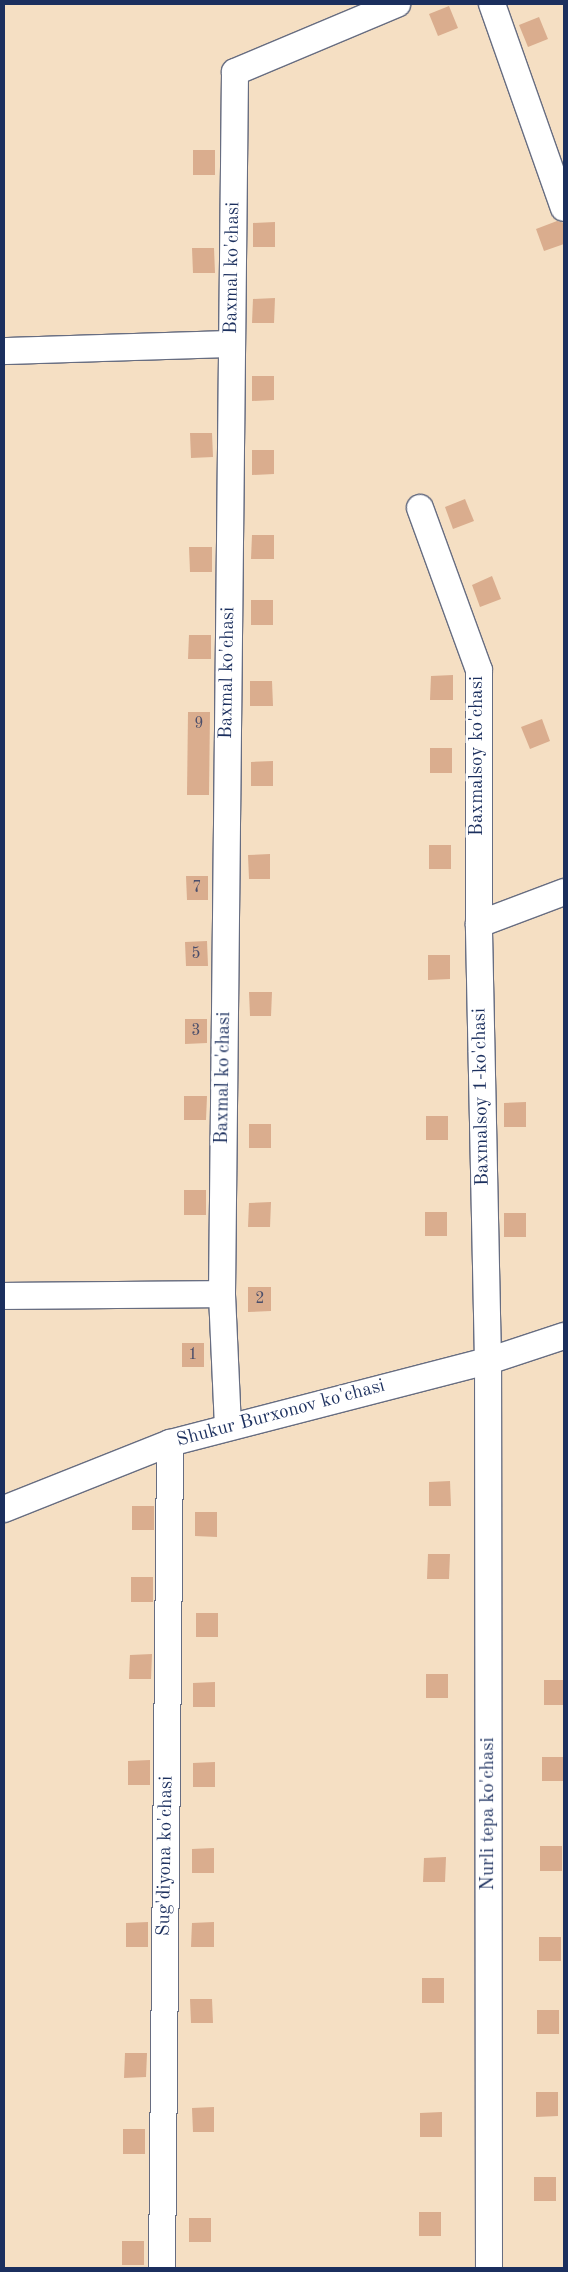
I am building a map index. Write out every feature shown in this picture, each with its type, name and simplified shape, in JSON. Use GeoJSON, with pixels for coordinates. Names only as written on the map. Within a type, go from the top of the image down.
{"type":"FeatureCollection","features":[{"type":"Feature","properties":{"kind":"street"},"geometry":{"type":"LineString","coordinates":[[359,11],[397,4]]}},
{"type":"Feature","properties":{"kind":"street"},"geometry":{"type":"LineString","coordinates":[[492,4],[564,208]]}},
{"type":"Feature","properties":{"kind":"street","name":"Baxmal ko'chasi"},"geometry":{"type":"LineString","coordinates":[[228,1427],[222,1294],[235,72],[359,11]]}},
{"type":"Feature","properties":{"kind":"street"},"geometry":{"type":"LineString","coordinates":[[4,351],[232,344]]}},
{"type":"Feature","properties":{"kind":"street","name":"Baхmalsoy ko'chasi"},"geometry":{"type":"LineString","coordinates":[[420,508],[479,670],[479,924]]}},
{"type":"Feature","properties":{"kind":"street"},"geometry":{"type":"LineString","coordinates":[[479,924],[564,892]]}},
{"type":"Feature","properties":{"kind":"street","name":"Baxmalsoy 1-ko'chasi"},"geometry":{"type":"LineString","coordinates":[[479,924],[488,1360]]}},
{"type":"Feature","properties":{"kind":"street"},"geometry":{"type":"LineString","coordinates":[[4,1296],[222,1294]]}},
{"type":"Feature","properties":{"kind":"street","name":"Shukur Burxonov ko'chasi"},"geometry":{"type":"LineString","coordinates":[[4,1509],[170,1443],[488,1360],[564,1336]]}},
{"type":"Feature","properties":{"kind":"street","name":"Nurli tepa ko'chasi"},"geometry":{"type":"LineString","coordinates":[[488,1360],[489,2268]]}},
{"type":"Feature","properties":{"kind":"street","name":"Sug'diyona ko'chasi"},"geometry":{"type":"LineString","coordinates":[[162,2268],[170,1443]]}},
{"type":"Feature","properties":{"kind":"building"},"geometry":{"type":"Polygon","coordinates":[[[449,6],[458,28],[438,36],[429,14],[449,6]]]}},
{"type":"Feature","properties":{"kind":"building"},"geometry":{"type":"Polygon","coordinates":[[[539,17],[548,39],[528,47],[519,25],[539,17]]]}},
{"type":"Feature","properties":{"kind":"building"},"geometry":{"type":"Polygon","coordinates":[[[193,150],[215,150],[215,175],[193,175],[193,150]]]}},
{"type":"Feature","properties":{"kind":"building"},"geometry":{"type":"Polygon","coordinates":[[[557,221],[564,223],[564,244],[544,251],[536,229],[557,221]]]}},
{"type":"Feature","properties":{"kind":"building"},"geometry":{"type":"Polygon","coordinates":[[[275,222],[275,247],[253,247],[253,223],[275,222]]]}},
{"type":"Feature","properties":{"kind":"building"},"geometry":{"type":"Polygon","coordinates":[[[192,248],[214,248],[215,273],[193,273],[192,248]]]}},
{"type":"Feature","properties":{"kind":"building"},"geometry":{"type":"Polygon","coordinates":[[[275,298],[274,323],[252,323],[253,299],[275,298]]]}},
{"type":"Feature","properties":{"kind":"building"},"geometry":{"type":"Polygon","coordinates":[[[252,376],[274,376],[274,400],[252,401],[252,376]]]}},
{"type":"Feature","properties":{"kind":"building"},"geometry":{"type":"Polygon","coordinates":[[[190,433],[212,433],[213,457],[191,458],[190,433]]]}},
{"type":"Feature","properties":{"kind":"building"},"geometry":{"type":"Polygon","coordinates":[[[252,450],[274,450],[274,474],[252,475],[252,450]]]}},
{"type":"Feature","properties":{"kind":"building"},"geometry":{"type":"Polygon","coordinates":[[[465,499],[474,521],[453,529],[445,507],[465,499]]]}},
{"type":"Feature","properties":{"kind":"building"},"geometry":{"type":"Polygon","coordinates":[[[252,535],[274,535],[274,559],[251,559],[252,535]]]}},
{"type":"Feature","properties":{"kind":"building"},"geometry":{"type":"Polygon","coordinates":[[[189,547],[212,547],[212,572],[190,572],[189,547]]]}},
{"type":"Feature","properties":{"kind":"building"},"geometry":{"type":"Polygon","coordinates":[[[492,576],[501,599],[480,607],[472,585],[492,576]]]}},
{"type":"Feature","properties":{"kind":"building"},"geometry":{"type":"Polygon","coordinates":[[[251,600],[273,600],[273,625],[251,625],[251,600]]]}},
{"type":"Feature","properties":{"kind":"building"},"geometry":{"type":"Polygon","coordinates":[[[189,635],[211,635],[211,659],[188,659],[189,635]]]}},
{"type":"Feature","properties":{"kind":"building"},"geometry":{"type":"Polygon","coordinates":[[[453,675],[453,700],[430,700],[431,676],[453,675]]]}},
{"type":"Feature","properties":{"kind":"building"},"geometry":{"type":"Polygon","coordinates":[[[250,681],[272,681],[273,706],[250,706],[250,681]]]}},
{"type":"Feature","properties":{"kind":"building"},"geometry":{"type":"Polygon","coordinates":[[[188,712],[210,712],[209,795],[187,795],[188,712]]]}},
{"type":"Feature","properties":{"kind":"building"},"geometry":{"type":"Polygon","coordinates":[[[542,719],[550,741],[530,749],[521,727],[542,719]]]}},
{"type":"Feature","properties":{"kind":"building"},"geometry":{"type":"Polygon","coordinates":[[[430,748],[452,748],[452,773],[430,773],[430,748]]]}},
{"type":"Feature","properties":{"kind":"building"},"geometry":{"type":"Polygon","coordinates":[[[273,761],[273,786],[251,786],[251,762],[273,761]]]}},
{"type":"Feature","properties":{"kind":"building"},"geometry":{"type":"Polygon","coordinates":[[[429,845],[451,845],[451,869],[429,869],[429,845]]]}},
{"type":"Feature","properties":{"kind":"building"},"geometry":{"type":"Polygon","coordinates":[[[270,854],[270,879],[249,879],[248,855],[270,854]]]}},
{"type":"Feature","properties":{"kind":"building"},"geometry":{"type":"Polygon","coordinates":[[[186,876],[208,876],[208,900],[187,900],[186,876]]]}},
{"type":"Feature","properties":{"kind":"building"},"geometry":{"type":"Polygon","coordinates":[[[207,941],[208,966],[186,966],[185,942],[207,941]]]}},
{"type":"Feature","properties":{"kind":"building"},"geometry":{"type":"Polygon","coordinates":[[[428,955],[450,955],[450,979],[428,980],[428,955]]]}},
{"type":"Feature","properties":{"kind":"building"},"geometry":{"type":"Polygon","coordinates":[[[249,992],[272,992],[271,1016],[250,1016],[249,992]]]}},
{"type":"Feature","properties":{"kind":"building"},"geometry":{"type":"Polygon","coordinates":[[[185,1019],[207,1019],[207,1043],[185,1044],[185,1019]]]}},
{"type":"Feature","properties":{"kind":"building"},"geometry":{"type":"Polygon","coordinates":[[[184,1096],[207,1096],[206,1120],[184,1120],[184,1096]]]}},
{"type":"Feature","properties":{"kind":"building"},"geometry":{"type":"Polygon","coordinates":[[[526,1102],[526,1127],[504,1127],[504,1103],[526,1102]]]}},
{"type":"Feature","properties":{"kind":"building"},"geometry":{"type":"Polygon","coordinates":[[[426,1116],[448,1116],[448,1140],[426,1140],[426,1116]]]}},
{"type":"Feature","properties":{"kind":"building"},"geometry":{"type":"Polygon","coordinates":[[[249,1124],[271,1124],[271,1148],[249,1148],[249,1124]]]}},
{"type":"Feature","properties":{"kind":"building"},"geometry":{"type":"Polygon","coordinates":[[[184,1190],[206,1190],[206,1215],[184,1215],[184,1190]]]}},
{"type":"Feature","properties":{"kind":"building"},"geometry":{"type":"Polygon","coordinates":[[[271,1202],[270,1227],[248,1227],[249,1203],[271,1202]]]}},
{"type":"Feature","properties":{"kind":"building"},"geometry":{"type":"Polygon","coordinates":[[[425,1212],[447,1212],[447,1236],[425,1236],[425,1212]]]}},
{"type":"Feature","properties":{"kind":"building"},"geometry":{"type":"Polygon","coordinates":[[[504,1213],[526,1213],[526,1237],[504,1237],[504,1213]]]}},
{"type":"Feature","properties":{"kind":"building"},"geometry":{"type":"Polygon","coordinates":[[[248,1287],[271,1287],[271,1311],[248,1312],[248,1287]]]}},
{"type":"Feature","properties":{"kind":"building"},"geometry":{"type":"Polygon","coordinates":[[[182,1343],[204,1343],[204,1367],[182,1367],[182,1343]]]}},
{"type":"Feature","properties":{"kind":"building"},"geometry":{"type":"Polygon","coordinates":[[[450,1481],[451,1506],[429,1506],[429,1482],[450,1481]]]}},
{"type":"Feature","properties":{"kind":"building"},"geometry":{"type":"Polygon","coordinates":[[[132,1506],[154,1506],[154,1530],[132,1530],[132,1506]]]}},
{"type":"Feature","properties":{"kind":"building"},"geometry":{"type":"Polygon","coordinates":[[[195,1512],[217,1512],[217,1537],[195,1536],[195,1512]]]}},
{"type":"Feature","properties":{"kind":"building"},"geometry":{"type":"Polygon","coordinates":[[[428,1554],[450,1554],[449,1579],[427,1579],[428,1554]]]}},
{"type":"Feature","properties":{"kind":"building"},"geometry":{"type":"Polygon","coordinates":[[[131,1577],[153,1577],[153,1602],[131,1602],[131,1577]]]}},
{"type":"Feature","properties":{"kind":"building"},"geometry":{"type":"Polygon","coordinates":[[[196,1613],[218,1613],[218,1637],[196,1637],[196,1613]]]}},
{"type":"Feature","properties":{"kind":"building"},"geometry":{"type":"Polygon","coordinates":[[[152,1654],[151,1679],[129,1679],[130,1655],[152,1654]]]}},
{"type":"Feature","properties":{"kind":"building"},"geometry":{"type":"Polygon","coordinates":[[[426,1674],[448,1674],[448,1698],[426,1698],[426,1674]]]}},
{"type":"Feature","properties":{"kind":"building"},"geometry":{"type":"Polygon","coordinates":[[[544,1680],[564,1680],[564,1705],[544,1705],[544,1680]]]}},
{"type":"Feature","properties":{"kind":"building"},"geometry":{"type":"Polygon","coordinates":[[[215,1682],[215,1707],[193,1707],[193,1683],[215,1682]]]}},
{"type":"Feature","properties":{"kind":"building"},"geometry":{"type":"Polygon","coordinates":[[[542,1757],[564,1757],[564,1781],[542,1781],[542,1757]]]}},
{"type":"Feature","properties":{"kind":"building"},"geometry":{"type":"Polygon","coordinates":[[[150,1760],[150,1785],[128,1785],[128,1761],[150,1760]]]}},
{"type":"Feature","properties":{"kind":"building"},"geometry":{"type":"Polygon","coordinates":[[[215,1762],[215,1787],[193,1787],[193,1763],[215,1762]]]}},
{"type":"Feature","properties":{"kind":"building"},"geometry":{"type":"Polygon","coordinates":[[[540,1846],[562,1846],[562,1871],[540,1871],[540,1846]]]}},
{"type":"Feature","properties":{"kind":"building"},"geometry":{"type":"Polygon","coordinates":[[[214,1848],[214,1873],[192,1873],[192,1849],[214,1848]]]}},
{"type":"Feature","properties":{"kind":"building"},"geometry":{"type":"Polygon","coordinates":[[[446,1857],[445,1882],[423,1882],[424,1858],[446,1857]]]}},
{"type":"Feature","properties":{"kind":"building"},"geometry":{"type":"Polygon","coordinates":[[[148,1922],[148,1947],[126,1947],[126,1923],[148,1922]]]}},
{"type":"Feature","properties":{"kind":"building"},"geometry":{"type":"Polygon","coordinates":[[[214,1922],[214,1947],[191,1947],[192,1923],[214,1922]]]}},
{"type":"Feature","properties":{"kind":"building"},"geometry":{"type":"Polygon","coordinates":[[[539,1937],[561,1937],[561,1961],[539,1961],[539,1937]]]}},
{"type":"Feature","properties":{"kind":"building"},"geometry":{"type":"Polygon","coordinates":[[[422,1978],[444,1978],[444,2003],[422,2003],[422,1978]]]}},
{"type":"Feature","properties":{"kind":"building"},"geometry":{"type":"Polygon","coordinates":[[[190,1999],[212,1999],[213,2023],[191,2023],[190,1999]]]}},
{"type":"Feature","properties":{"kind":"building"},"geometry":{"type":"Polygon","coordinates":[[[537,2010],[559,2010],[559,2034],[537,2034],[537,2010]]]}},
{"type":"Feature","properties":{"kind":"building"},"geometry":{"type":"Polygon","coordinates":[[[125,2053],[147,2053],[146,2077],[124,2078],[125,2053]]]}},
{"type":"Feature","properties":{"kind":"building"},"geometry":{"type":"Polygon","coordinates":[[[536,2092],[558,2092],[558,2116],[536,2117],[536,2092]]]}},
{"type":"Feature","properties":{"kind":"building"},"geometry":{"type":"Polygon","coordinates":[[[214,2107],[214,2132],[193,2132],[192,2108],[214,2107]]]}},
{"type":"Feature","properties":{"kind":"building"},"geometry":{"type":"Polygon","coordinates":[[[442,2112],[442,2137],[420,2137],[420,2113],[442,2112]]]}},
{"type":"Feature","properties":{"kind":"building"},"geometry":{"type":"Polygon","coordinates":[[[123,2129],[145,2129],[145,2154],[123,2154],[123,2129]]]}},
{"type":"Feature","properties":{"kind":"building"},"geometry":{"type":"Polygon","coordinates":[[[534,2177],[556,2177],[556,2201],[534,2201],[534,2177]]]}},
{"type":"Feature","properties":{"kind":"building"},"geometry":{"type":"Polygon","coordinates":[[[419,2212],[441,2212],[441,2236],[419,2236],[419,2212]]]}},
{"type":"Feature","properties":{"kind":"building"},"geometry":{"type":"Polygon","coordinates":[[[189,2218],[211,2218],[211,2242],[189,2242],[189,2218]]]}},
{"type":"Feature","properties":{"kind":"building"},"geometry":{"type":"Polygon","coordinates":[[[122,2241],[144,2241],[144,2265],[122,2265],[122,2241]]]}}]}
